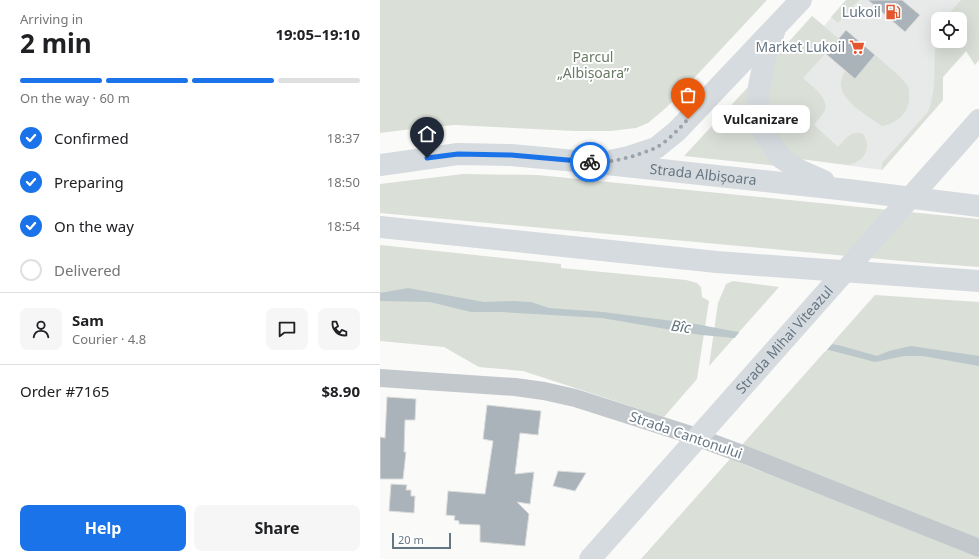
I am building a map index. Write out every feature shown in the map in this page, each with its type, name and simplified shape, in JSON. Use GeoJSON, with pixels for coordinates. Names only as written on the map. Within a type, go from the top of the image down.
{"type":"FeatureCollection","features":[{"type":"Feature","properties":{"kind":"main road"},"geometry":{"type":"LineString","coordinates":[[597,163],[628,157],[656,148],[677,131],[801,0]]}},
{"type":"Feature","properties":{"kind":"main road"},"geometry":{"type":"LineString","coordinates":[[776,26],[765,58],[759,86],[758,112],[764,133],[780,157],[799,170],[848,190]]}},
{"type":"Feature","properties":{"kind":"main road","name":"Strada Mihai Viteazul"},"geometry":{"type":"LineString","coordinates":[[590,559],[979,120]]}},
{"type":"Feature","properties":{"kind":"main road","name":"Strada Albișoara"},"geometry":{"type":"LineString","coordinates":[[380,165],[458,154],[511,155],[848,190],[979,206]]}},
{"type":"Feature","properties":{"kind":"main road"},"geometry":{"type":"LineString","coordinates":[[380,227],[717,262],[979,281]]}},
{"type":"Feature","properties":{"kind":"street","name":"Strada Cantonului"},"geometry":{"type":"LineString","coordinates":[[380,378],[515,387],[544,391],[575,398],[691,435],[745,455],[979,548]]}},
{"type":"Feature","properties":{"kind":"shaded area"},"geometry":{"type":"Polygon","coordinates":[[[846,0],[979,0],[967,47],[967,12],[931,12],[931,48],[967,48],[966,51],[943,77],[943,100],[882,170],[801,159],[783,145],[812,16],[824,26],[846,0]]]}},
{"type":"Feature","properties":{"kind":"green space","name":"Parcul „Albișoara”"},"geometry":{"type":"Polygon","coordinates":[[[380,0],[767,0],[667,107],[648,123],[636,128],[610,131],[575,131],[455,125],[380,133],[380,0]]]}},
{"type":"Feature","properties":{"kind":"green space"},"geometry":{"type":"Polygon","coordinates":[[[846,0],[859,0],[838,23],[831,17],[846,0]]]}},
{"type":"Feature","properties":{"kind":"green space"},"geometry":{"type":"Polygon","coordinates":[[[961,0],[979,0],[979,60],[975,65],[966,51],[943,77],[943,100],[882,170],[882,163],[928,112],[933,92],[935,48],[967,48],[967,12],[950,12],[961,0]]]}},
{"type":"Feature","properties":{"kind":"green space"},"geometry":{"type":"Polygon","coordinates":[[[812,16],[839,39],[803,78],[819,93],[825,102],[824,112],[814,125],[838,147],[852,134],[863,134],[866,140],[867,150],[862,158],[848,165],[801,159],[793,155],[783,145],[773,129],[766,100],[775,57],[812,16]]]}},
{"type":"Feature","properties":{"kind":"green space"},"geometry":{"type":"Polygon","coordinates":[[[875,55],[901,78],[908,86],[909,90],[909,100],[906,111],[898,119],[882,126],[852,104],[843,92],[841,84],[845,71],[855,79],[875,55]]]}},
{"type":"Feature","properties":{"kind":"green space"},"geometry":{"type":"Polygon","coordinates":[[[748,87],[749,114],[778,166],[684,156],[748,87]]]}},
{"type":"Feature","properties":{"kind":"green space"},"geometry":{"type":"Polygon","coordinates":[[[463,174],[538,175],[979,219],[979,267],[380,213],[380,184],[463,174]]]}},
{"type":"Feature","properties":{"kind":"green space"},"geometry":{"type":"Polygon","coordinates":[[[380,245],[561,264],[561,268],[686,280],[697,283],[701,287],[702,297],[709,301],[697,379],[664,417],[523,371],[479,367],[444,347],[380,341],[380,245]]]}},
{"type":"Feature","properties":{"kind":"green space"},"geometry":{"type":"Polygon","coordinates":[[[733,281],[779,287],[709,366],[718,303],[726,284],[733,281]]]}},
{"type":"Feature","properties":{"kind":"green space"},"geometry":{"type":"Polygon","coordinates":[[[875,295],[979,302],[979,540],[741,446],[875,295]]]}},
{"type":"Feature","properties":{"kind":"green space"},"geometry":{"type":"Polygon","coordinates":[[[730,459],[979,557],[979,559],[641,559],[730,459]]]}},
{"type":"Feature","properties":{"kind":"water","name":"Bîc"},"geometry":{"type":"Polygon","coordinates":[[[408,288],[484,302],[531,302],[549,308],[603,312],[696,324],[732,331],[838,345],[877,356],[889,351],[911,346],[979,356],[979,366],[923,356],[904,356],[875,362],[829,350],[701,335],[602,318],[501,312],[471,312],[430,302],[380,301],[380,293],[408,288]]]}},
{"type":"Feature","properties":{"kind":"pier"},"geometry":{"type":"Polygon","coordinates":[[[741,330],[833,343],[825,352],[733,340],[741,330]]]}},
{"type":"Feature","properties":{"kind":"building"},"geometry":{"type":"Polygon","coordinates":[[[868,0],[902,0],[920,15],[905,32],[868,0]]]}},
{"type":"Feature","properties":{"kind":"building"},"geometry":{"type":"Polygon","coordinates":[[[846,30],[875,55],[855,79],[826,54],[846,30]]]}},
{"type":"Feature","properties":{"kind":"building"},"geometry":{"type":"Polygon","coordinates":[[[387,397],[416,399],[415,420],[405,420],[404,452],[406,452],[403,479],[380,479],[380,437],[385,438],[387,397]]]}},
{"type":"Feature","properties":{"kind":"building"},"geometry":{"type":"Polygon","coordinates":[[[487,405],[541,411],[538,435],[520,433],[515,474],[534,472],[530,504],[517,502],[529,514],[525,546],[480,542],[480,525],[459,524],[459,521],[454,520],[455,516],[446,515],[448,491],[485,494],[493,441],[483,439],[487,405]]]}},
{"type":"Feature","properties":{"kind":"building"},"geometry":{"type":"Polygon","coordinates":[[[558,471],[586,473],[575,491],[553,486],[558,471]]]}},
{"type":"Feature","properties":{"kind":"building"},"geometry":{"type":"Polygon","coordinates":[[[391,484],[407,485],[406,490],[411,490],[411,496],[415,496],[414,513],[389,511],[391,484]]]}},
{"type":"Feature","properties":{"kind":"way so far"},"geometry":{"type":"LineString","coordinates":[[590,162],[597,163],[628,157],[656,148],[677,131],[688,119]]}},
{"type":"Feature","properties":{"kind":"place","name":"Lukoil"},"geometry":{"type":"Point","coordinates":[893,12]}},
{"type":"Feature","properties":{"kind":"place","name":"Market Lukoil"},"geometry":{"type":"Point","coordinates":[857,47]}},
{"type":"Feature","properties":{"kind":"place","name":"Vulcanizare"},"geometry":{"type":"Point","coordinates":[688,119]}},
{"type":"Feature","properties":{"kind":"route"},"geometry":{"type":"LineString","coordinates":[[427,158],[458,154],[511,155],[590,162]]}}]}
